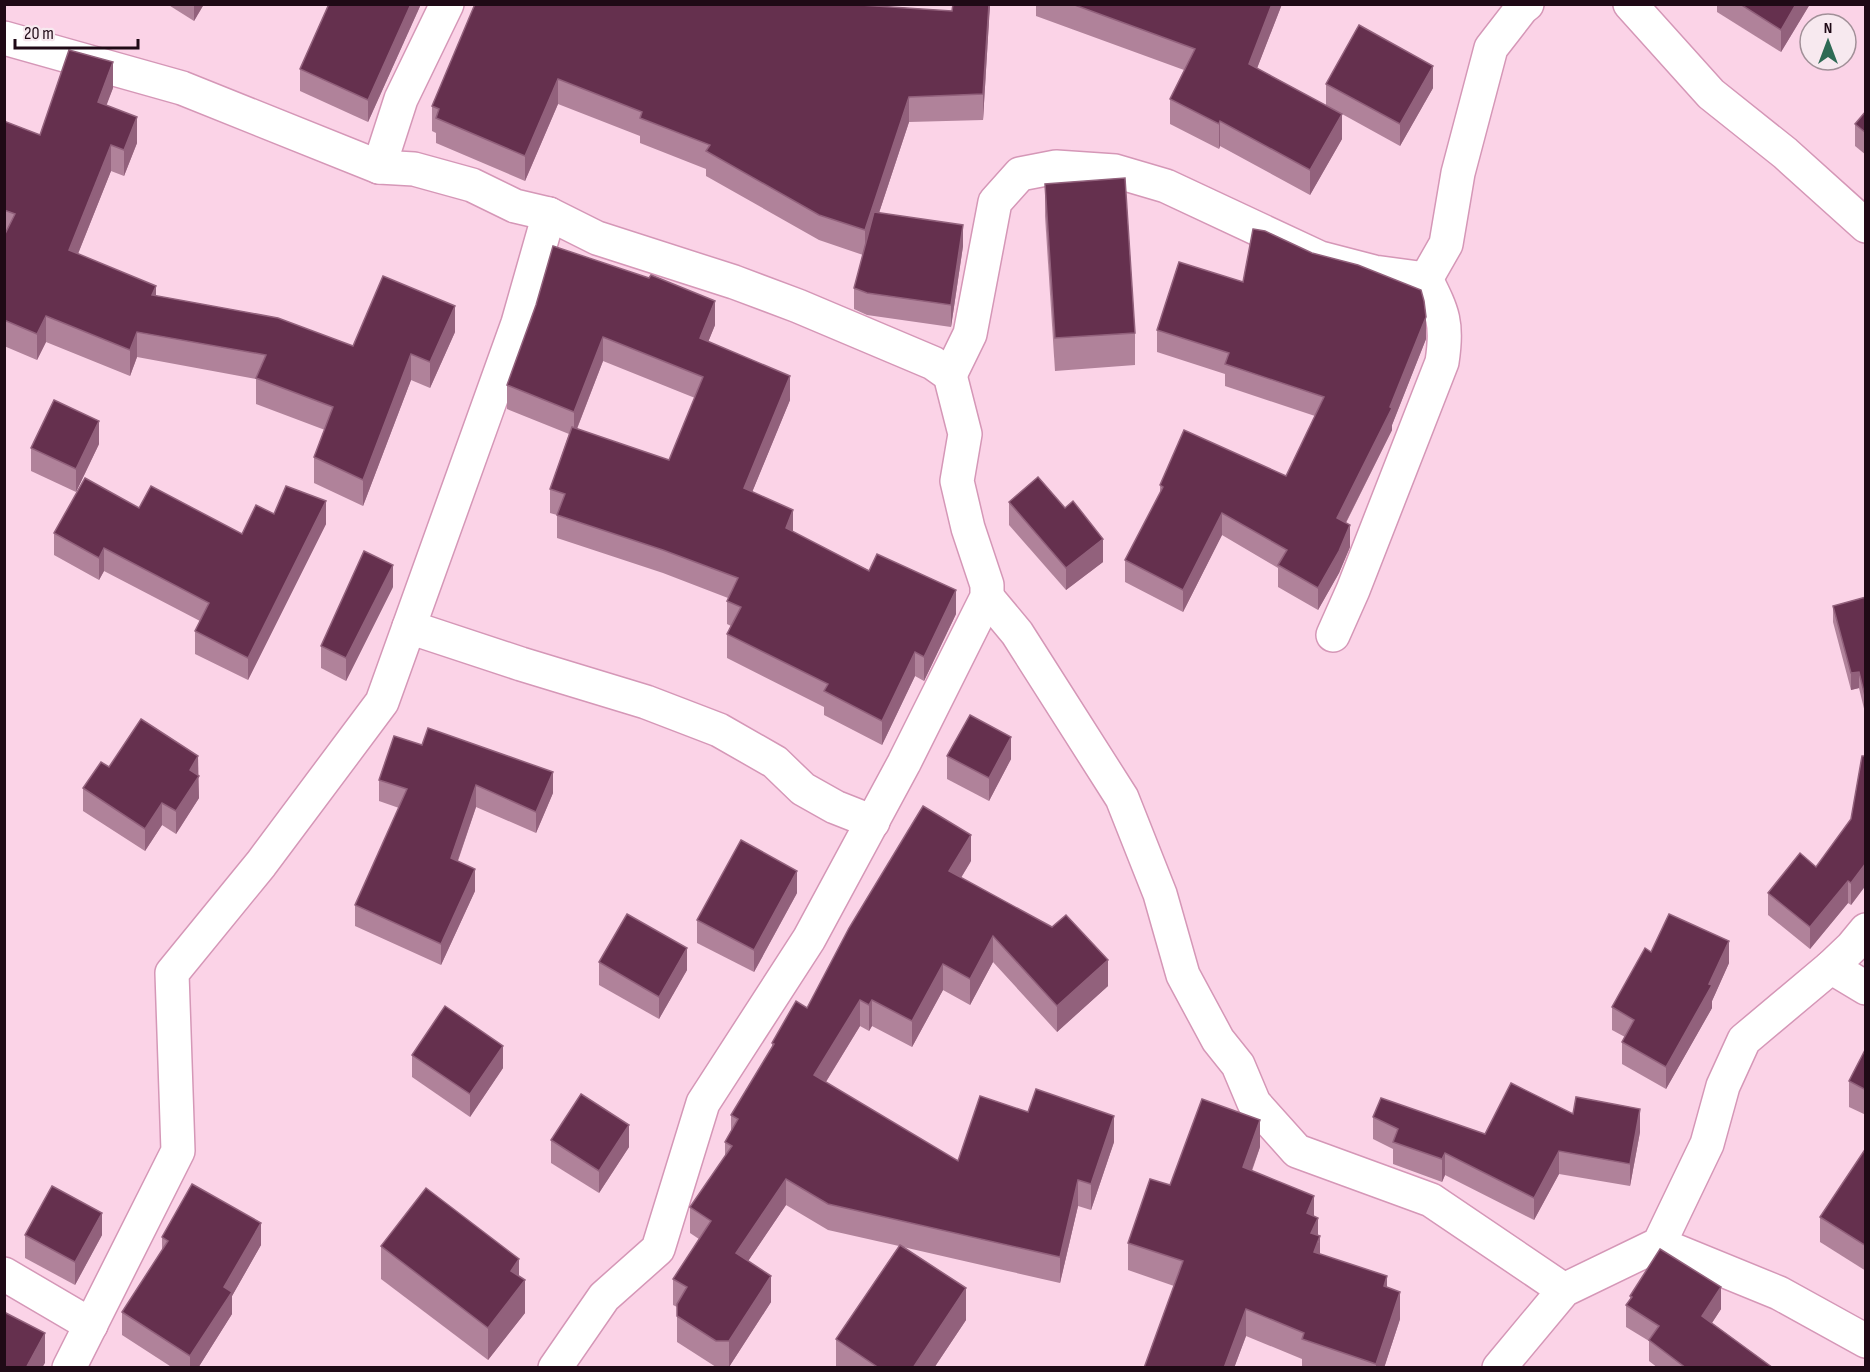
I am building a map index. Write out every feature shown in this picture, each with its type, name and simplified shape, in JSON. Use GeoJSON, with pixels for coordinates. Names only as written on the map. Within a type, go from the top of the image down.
{"type":"FeatureCollection","features":[{"type":"Feature","properties":{"kind":"street"},"geometry":{"type":"LineString","coordinates":[[379,168],[401,99],[447,4]]}},
{"type":"Feature","properties":{"kind":"street"},"geometry":{"type":"LineString","coordinates":[[1426,279],[1446,244],[1458,173],[1491,48],[1527,4]]}},
{"type":"Feature","properties":{"kind":"street"},"geometry":{"type":"LineString","coordinates":[[1630,4],[1711,94],[1785,153],[1866,226]]}},
{"type":"Feature","properties":{"kind":"street"},"geometry":{"type":"LineString","coordinates":[[4,38],[182,88],[379,168],[414,169],[471,185],[515,206],[549,214],[597,238],[734,282],[798,306],[933,363],[950,375]]}},
{"type":"Feature","properties":{"kind":"street"},"geometry":{"type":"LineString","coordinates":[[555,1368],[604,1297],[658,1249],[703,1103],[809,939],[904,763],[987,597],[987,585],[968,528],[957,481],[965,434],[950,375],[970,334],[995,202],[1020,174],[1056,168],[1115,171],[1166,186],[1320,258],[1374,272],[1426,279]]}},
{"type":"Feature","properties":{"kind":"street"},"geometry":{"type":"LineString","coordinates":[[69,1368],[178,1150],[172,973],[261,864],[382,702],[518,323],[549,214]]}},
{"type":"Feature","properties":{"kind":"street"},"geometry":{"type":"LineString","coordinates":[[1333,635],[1353,590],[1442,362],[1446,337],[1441,309],[1426,279]]}},
{"type":"Feature","properties":{"kind":"street"},"geometry":{"type":"LineString","coordinates":[[987,597],[1017,633],[1122,798],[1160,894],[1183,975],[1218,1040],[1238,1065],[1254,1103],[1297,1150],[1431,1200],[1564,1290]]}},
{"type":"Feature","properties":{"kind":"street"},"geometry":{"type":"LineString","coordinates":[[410,627],[646,702],[719,730],[775,762],[802,789],[835,807],[873,822]]}},
{"type":"Feature","properties":{"kind":"street"},"geometry":{"type":"LineString","coordinates":[[1499,1368],[1564,1290],[1659,1244],[1707,1144],[1723,1086],[1744,1040],[1831,967],[1866,930]]}},
{"type":"Feature","properties":{"kind":"street"},"geometry":{"type":"LineString","coordinates":[[1831,967],[1866,988]]}},
{"type":"Feature","properties":{"kind":"street"},"geometry":{"type":"LineString","coordinates":[[1659,1244],[1779,1293],[1866,1341]]}},
{"type":"Feature","properties":{"kind":"street"},"geometry":{"type":"LineString","coordinates":[[4,1274],[91,1325]]}},
{"type":"Feature","properties":{"kind":"building"},"geometry":{"type":"Polygon","coordinates":[[[329,4],[411,4],[368,100],[300,69],[329,4]]]}},
{"type":"Feature","properties":{"kind":"building"},"geometry":{"type":"Polygon","coordinates":[[[475,4],[845,4],[952,11],[953,4],[989,4],[983,94],[909,97],[865,230],[819,215],[706,151],[710,145],[640,118],[642,112],[558,79],[525,156],[436,118],[439,109],[432,106],[475,4]]]}},
{"type":"Feature","properties":{"kind":"building"},"geometry":{"type":"Polygon","coordinates":[[[1072,4],[1272,4],[1249,64],[1342,114],[1310,170],[1220,121],[1219,124],[1170,99],[1195,49],[1072,4]]]}},
{"type":"Feature","properties":{"kind":"building"},"geometry":{"type":"Polygon","coordinates":[[[1740,4],[1796,4],[1781,30],[1740,4]]]}},
{"type":"Feature","properties":{"kind":"building"},"geometry":{"type":"Polygon","coordinates":[[[1359,25],[1433,66],[1400,124],[1326,84],[1359,25]]]}},
{"type":"Feature","properties":{"kind":"building"},"geometry":{"type":"Polygon","coordinates":[[[69,50],[113,62],[98,102],[137,117],[124,150],[111,145],[69,250],[156,286],[152,295],[278,318],[353,346],[383,276],[455,306],[430,362],[411,354],[363,480],[314,457],[333,407],[256,378],[266,355],[137,332],[130,350],[46,316],[37,334],[4,320],[4,236],[15,214],[4,210],[4,121],[40,135],[69,50]]]}},
{"type":"Feature","properties":{"kind":"building"},"geometry":{"type":"Polygon","coordinates":[[[1866,111],[1866,133],[1855,124],[1866,111]]]}},
{"type":"Feature","properties":{"kind":"building"},"geometry":{"type":"Polygon","coordinates":[[[1125,178],[1135,333],[1055,338],[1045,184],[1125,178]]]}},
{"type":"Feature","properties":{"kind":"building"},"geometry":{"type":"Polygon","coordinates":[[[874,212],[963,225],[951,305],[867,293],[854,288],[874,212]]]}},
{"type":"Feature","properties":{"kind":"building"},"geometry":{"type":"Polygon","coordinates":[[[1253,229],[1265,231],[1312,253],[1358,265],[1421,290],[1426,317],[1390,407],[1392,408],[1337,518],[1350,525],[1339,551],[1318,588],[1278,565],[1287,550],[1222,513],[1183,590],[1125,560],[1163,487],[1160,485],[1184,430],[1286,476],[1324,397],[1225,364],[1229,353],[1157,330],[1179,262],[1243,282],[1253,229]]]}},
{"type":"Feature","properties":{"kind":"building"},"geometry":{"type":"Polygon","coordinates":[[[553,246],[649,278],[651,275],[715,301],[700,338],[790,376],[744,488],[793,510],[786,528],[869,571],[877,554],[956,590],[924,657],[915,652],[882,721],[824,691],[828,684],[727,634],[741,607],[727,601],[738,578],[557,515],[565,494],[550,489],[572,427],[669,460],[703,377],[603,337],[574,412],[507,385],[536,305],[553,246]]]}},
{"type":"Feature","properties":{"kind":"building"},"geometry":{"type":"Polygon","coordinates":[[[54,400],[99,421],[76,469],[31,448],[54,400]]]}},
{"type":"Feature","properties":{"kind":"building"},"geometry":{"type":"Polygon","coordinates":[[[1038,477],[1065,508],[1073,501],[1103,539],[1066,568],[1009,502],[1038,477]]]}},
{"type":"Feature","properties":{"kind":"building"},"geometry":{"type":"Polygon","coordinates":[[[85,478],[139,508],[151,486],[242,534],[256,505],[274,514],[286,486],[326,501],[248,658],[195,631],[209,603],[104,548],[99,558],[54,533],[85,478]]]}},
{"type":"Feature","properties":{"kind":"building"},"geometry":{"type":"Polygon","coordinates":[[[364,551],[393,565],[346,658],[321,646],[364,551]]]}},
{"type":"Feature","properties":{"kind":"building"},"geometry":{"type":"Polygon","coordinates":[[[1866,597],[1866,700],[1859,672],[1851,673],[1833,606],[1866,597]]]}},
{"type":"Feature","properties":{"kind":"building"},"geometry":{"type":"Polygon","coordinates":[[[970,715],[1011,737],[989,778],[947,756],[970,715]]]}},
{"type":"Feature","properties":{"kind":"building"},"geometry":{"type":"Polygon","coordinates":[[[141,719],[198,756],[190,770],[199,776],[176,811],[162,803],[145,829],[83,788],[101,762],[109,767],[141,719]]]}},
{"type":"Feature","properties":{"kind":"building"},"geometry":{"type":"Polygon","coordinates":[[[428,728],[553,772],[536,812],[476,785],[451,858],[475,869],[441,944],[355,905],[407,789],[379,780],[394,736],[422,745],[428,728]]]}},
{"type":"Feature","properties":{"kind":"building"},"geometry":{"type":"Polygon","coordinates":[[[1862,756],[1866,756],[1866,863],[1851,883],[1848,881],[1810,927],[1768,893],[1800,853],[1816,867],[1851,819],[1862,756]]]}},
{"type":"Feature","properties":{"kind":"building"},"geometry":{"type":"Polygon","coordinates":[[[923,806],[971,835],[949,871],[1052,927],[1066,915],[1108,960],[1057,1006],[993,936],[970,979],[943,964],[912,1021],[872,1000],[869,1005],[860,1000],[814,1075],[958,1161],[980,1096],[1028,1112],[1036,1089],[1114,1116],[1091,1184],[1078,1180],[1060,1257],[828,1204],[786,1179],[736,1253],[771,1276],[729,1341],[716,1341],[677,1316],[677,1304],[687,1287],[673,1279],[711,1221],[690,1207],[732,1146],[725,1142],[738,1119],[731,1115],[774,1044],[772,1043],[796,1001],[807,1008],[849,928],[923,806]]]}},
{"type":"Feature","properties":{"kind":"building"},"geometry":{"type":"Polygon","coordinates":[[[741,840],[797,871],[754,950],[697,920],[741,840]]]}},
{"type":"Feature","properties":{"kind":"building"},"geometry":{"type":"Polygon","coordinates":[[[627,914],[687,948],[659,997],[599,962],[627,914]]]}},
{"type":"Feature","properties":{"kind":"building"},"geometry":{"type":"Polygon","coordinates":[[[1669,914],[1729,941],[1709,984],[1712,985],[1666,1067],[1622,1042],[1634,1020],[1612,1007],[1645,948],[1651,952],[1669,914]]]}},
{"type":"Feature","properties":{"kind":"building"},"geometry":{"type":"Polygon","coordinates":[[[445,1006],[503,1046],[470,1094],[412,1055],[445,1006]]]}},
{"type":"Feature","properties":{"kind":"building"},"geometry":{"type":"Polygon","coordinates":[[[1866,1048],[1866,1090],[1849,1081],[1866,1048]]]}},
{"type":"Feature","properties":{"kind":"building"},"geometry":{"type":"Polygon","coordinates":[[[1511,1083],[1573,1114],[1576,1097],[1640,1109],[1630,1164],[1559,1151],[1534,1198],[1445,1153],[1442,1159],[1393,1142],[1398,1129],[1373,1117],[1381,1098],[1485,1134],[1511,1083]]]}},
{"type":"Feature","properties":{"kind":"building"},"geometry":{"type":"Polygon","coordinates":[[[581,1094],[629,1125],[599,1171],[551,1140],[581,1094]]]}},
{"type":"Feature","properties":{"kind":"building"},"geometry":{"type":"Polygon","coordinates":[[[1202,1099],[1260,1120],[1243,1167],[1314,1196],[1307,1213],[1318,1218],[1311,1233],[1320,1236],[1314,1252],[1387,1276],[1384,1286],[1400,1292],[1376,1364],[1302,1339],[1304,1333],[1246,1309],[1224,1368],[1144,1368],[1183,1261],[1128,1243],[1150,1179],[1170,1185],[1202,1099]]]}},
{"type":"Feature","properties":{"kind":"building"},"geometry":{"type":"Polygon","coordinates":[[[1866,1148],[1866,1246],[1820,1217],[1866,1148]]]}},
{"type":"Feature","properties":{"kind":"building"},"geometry":{"type":"Polygon","coordinates":[[[192,1184],[261,1223],[224,1287],[232,1292],[190,1356],[122,1312],[168,1241],[162,1237],[192,1184]]]}},
{"type":"Feature","properties":{"kind":"building"},"geometry":{"type":"Polygon","coordinates":[[[52,1186],[102,1213],[75,1262],[25,1235],[52,1186]]]}},
{"type":"Feature","properties":{"kind":"building"},"geometry":{"type":"Polygon","coordinates":[[[426,1188],[519,1259],[511,1271],[525,1280],[488,1328],[381,1246],[426,1188]]]}},
{"type":"Feature","properties":{"kind":"building"},"geometry":{"type":"Polygon","coordinates":[[[900,1245],[966,1288],[913,1368],[879,1368],[836,1339],[900,1245]]]}},
{"type":"Feature","properties":{"kind":"building"},"geometry":{"type":"Polygon","coordinates":[[[1660,1249],[1721,1287],[1702,1316],[1773,1368],[1686,1368],[1649,1340],[1659,1326],[1626,1305],[1660,1249]]]}},
{"type":"Feature","properties":{"kind":"building"},"geometry":{"type":"Polygon","coordinates":[[[4,1312],[45,1333],[26,1368],[4,1368],[4,1312]]]}}]}
